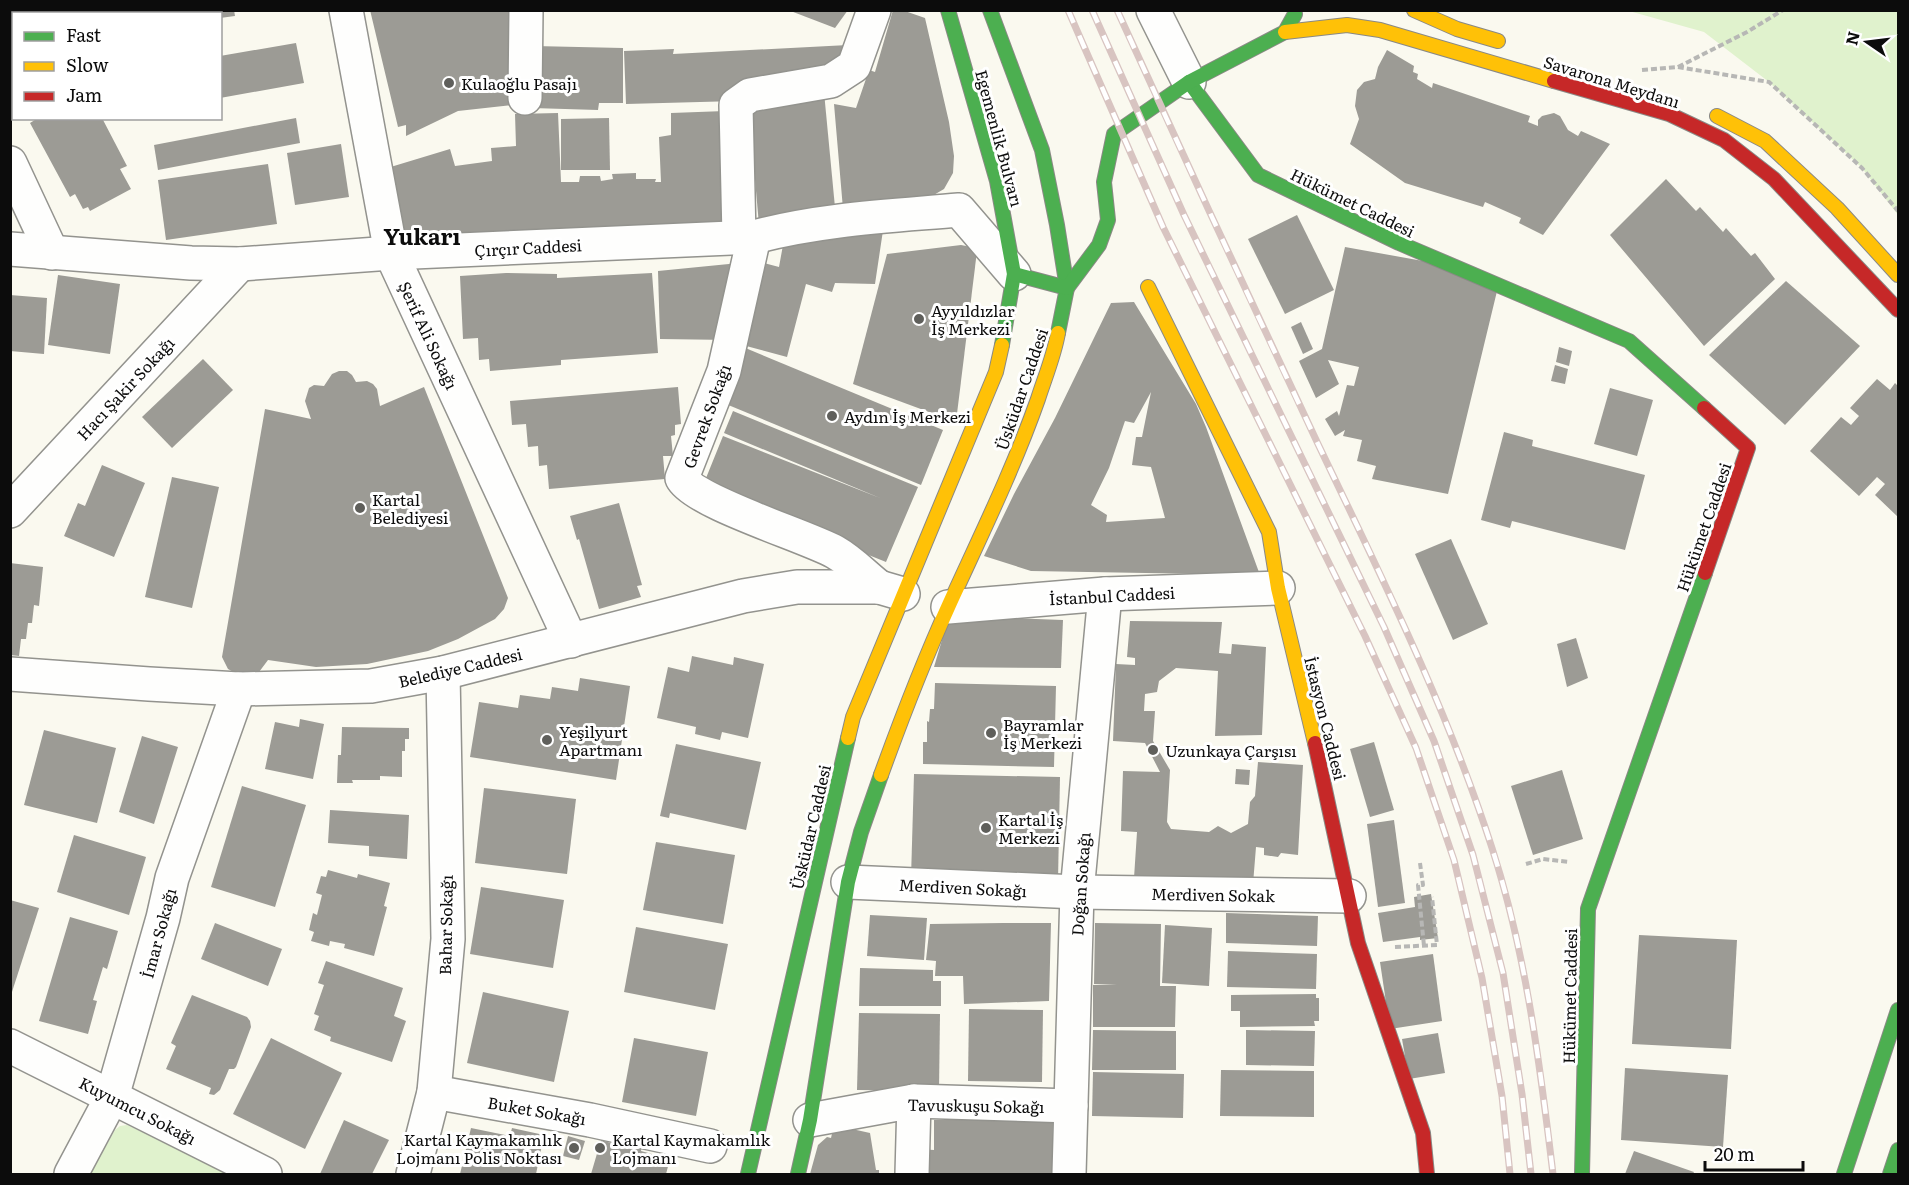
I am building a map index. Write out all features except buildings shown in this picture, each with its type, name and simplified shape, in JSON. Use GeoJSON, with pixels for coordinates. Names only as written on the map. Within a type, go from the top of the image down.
{"type":"FeatureCollection","features":[{"type":"Feature","properties":{"kind":"main road","name":"Egemenlik Bulvarı"},"geometry":{"type":"LineString","coordinates":[[948,10],[997,181],[1014,274]]}},
{"type":"Feature","properties":{"kind":"main road","name":"Egemenlik Bulvarı"},"geometry":{"type":"LineString","coordinates":[[990,10],[1042,150],[1067,288]]}},
{"type":"Feature","properties":{"kind":"main road"},"geometry":{"type":"LineString","coordinates":[[1014,274],[1067,288],[1099,245],[1108,220],[1104,182],[1114,134],[1189,82],[1285,32],[1297,10]]}},
{"type":"Feature","properties":{"kind":"main road"},"geometry":{"type":"LineString","coordinates":[[1414,10],[1457,28],[1514,45]]}},
{"type":"Feature","properties":{"kind":"main road","name":"Savarona Meydanı"},"geometry":{"type":"LineString","coordinates":[[1285,32],[1347,25],[1380,30],[1669,114],[1724,140],[1774,179],[1899,310]]}},
{"type":"Feature","properties":{"kind":"main road","name":"Hükümet Caddesi"},"geometry":{"type":"LineString","coordinates":[[1189,82],[1258,175],[1399,243],[1629,341],[1748,448],[1588,909],[1582,1174]]}},
{"type":"Feature","properties":{"kind":"main road"},"geometry":{"type":"LineString","coordinates":[[1706,110],[1765,141],[1837,208],[1899,276]]}},
{"type":"Feature","properties":{"kind":"main road","name":"Üsküdar Caddesi"},"geometry":{"type":"LineString","coordinates":[[748,1174],[854,717],[898,592],[938,515],[996,372],[1007,323],[1014,274]]}},
{"type":"Feature","properties":{"kind":"main road","name":"İstasyon Caddesi"},"geometry":{"type":"LineString","coordinates":[[1148,287],[1269,532],[1278,588],[1325,782],[1358,942],[1423,1133],[1427,1174]]}},
{"type":"Feature","properties":{"kind":"main road","name":"Üsküdar Caddesi"},"geometry":{"type":"LineString","coordinates":[[798,1174],[810,1120],[848,882],[861,832],[942,605],[991,515],[1026,433],[1055,349],[1067,288]]}},
{"type":"Feature","properties":{"kind":"main road"},"geometry":{"type":"LineString","coordinates":[[1845,1174],[1899,1010]]}},
{"type":"Feature","properties":{"kind":"main road"},"geometry":{"type":"LineString","coordinates":[[1890,1174],[1899,1150]]}},
{"type":"Feature","properties":{"kind":"street","name":"Şerif Ali Sokağı"},"geometry":{"type":"LineString","coordinates":[[346,10],[391,253],[571,641]]}},
{"type":"Feature","properties":{"kind":"street"},"geometry":{"type":"LineString","coordinates":[[525,98],[526,10]]}},
{"type":"Feature","properties":{"kind":"street"},"geometry":{"type":"LineString","coordinates":[[747,237],[736,105],[750,95],[831,81],[854,66],[874,10]]}},
{"type":"Feature","properties":{"kind":"street"},"geometry":{"type":"LineString","coordinates":[[1153,10],[1189,82]]}},
{"type":"Feature","properties":{"kind":"street"},"geometry":{"type":"LineString","coordinates":[[10,164],[52,253]]}},
{"type":"Feature","properties":{"kind":"street","name":"Çırçır Caddesi"},"geometry":{"type":"LineString","coordinates":[[10,249],[191,263],[240,264],[391,253],[747,237],[841,220],[959,210],[1014,274]]}},
{"type":"Feature","properties":{"kind":"street","name":"Gevrek Sokağı"},"geometry":{"type":"LineString","coordinates":[[747,237],[724,371],[682,478],[686,485],[713,501],[836,553],[898,592]]}},
{"type":"Feature","properties":{"kind":"street","name":"Hacı Şakir Sokağı"},"geometry":{"type":"LineString","coordinates":[[10,512],[240,264]]}},
{"type":"Feature","properties":{"kind":"street","name":"Belediye Caddesi"},"geometry":{"type":"LineString","coordinates":[[10,674],[238,689],[371,686],[442,673],[743,597],[797,587],[898,592]]}},
{"type":"Feature","properties":{"kind":"street","name":"İstanbul Caddesi"},"geometry":{"type":"LineString","coordinates":[[942,605],[1105,594],[1278,588]]}},
{"type":"Feature","properties":{"kind":"street","name":"Doğan Sokağı"},"geometry":{"type":"LineString","coordinates":[[1069,1174],[1077,892],[1105,594]]}},
{"type":"Feature","properties":{"kind":"street","name":"Bahar Sokağı"},"geometry":{"type":"LineString","coordinates":[[414,1174],[434,1092],[448,939],[442,673]]}},
{"type":"Feature","properties":{"kind":"street","name":"İmar Sokağı"},"geometry":{"type":"LineString","coordinates":[[71,1174],[112,1097],[163,918],[172,878],[238,689]]}},
{"type":"Feature","properties":{"kind":"street","name":"Merdiven Sokağı"},"geometry":{"type":"LineString","coordinates":[[848,882],[1077,892]]}},
{"type":"Feature","properties":{"kind":"street","name":"Merdiven Sokak"},"geometry":{"type":"LineString","coordinates":[[1077,892],[1349,896]]}},
{"type":"Feature","properties":{"kind":"street","name":"Kuyumcu Sokağı"},"geometry":{"type":"LineString","coordinates":[[10,1046],[265,1174]]}},
{"type":"Feature","properties":{"kind":"street","name":"Buket Sokağı"},"geometry":{"type":"LineString","coordinates":[[434,1092],[590,1120],[710,1146]]}},
{"type":"Feature","properties":{"kind":"street"},"geometry":{"type":"LineString","coordinates":[[912,1174],[914,1101]]}},
{"type":"Feature","properties":{"kind":"street","name":"Tavuskuşu Sokağı"},"geometry":{"type":"LineString","coordinates":[[810,1120],[914,1101],[1071,1106]]}},
{"type":"Feature","properties":{"kind":"path"},"geometry":{"type":"LineString","coordinates":[[1678,67],[1747,32],[1783,10]]}},
{"type":"Feature","properties":{"kind":"path"},"geometry":{"type":"LineString","coordinates":[[1526,864],[1543,859]]}},
{"type":"Feature","properties":{"kind":"path"},"geometry":{"type":"LineString","coordinates":[[1420,863],[1423,885],[1418,885],[1424,946]]}},
{"type":"Feature","properties":{"kind":"path"},"geometry":{"type":"LineString","coordinates":[[1358,942],[1395,948],[1437,945],[1432,897]]}},
{"type":"Feature","properties":{"kind":"green space"},"geometry":{"type":"Polygon","coordinates":[[[1629,11],[1898,11],[1898,215],[1862,168],[1769,82],[1704,32],[1629,11]]]}},
{"type":"Feature","properties":{"kind":"green space"},"geometry":{"type":"Polygon","coordinates":[[[127,1125],[234,1174],[90,1174],[115,1130],[127,1125]]]}},
{"type":"Feature","properties":{"kind":"railway"},"geometry":{"type":"LineString","coordinates":[[1068,10],[1163,227],[1365,636],[1416,748],[1454,860],[1482,978],[1502,1096],[1510,1174]]}},
{"type":"Feature","properties":{"kind":"railway"},"geometry":{"type":"LineString","coordinates":[[1092,10],[1184,215],[1384,627],[1434,741],[1473,855],[1503,973],[1522,1094],[1531,1174]]}},
{"type":"Feature","properties":{"kind":"railway"},"geometry":{"type":"LineString","coordinates":[[1117,10],[1389,593],[1455,744],[1492,848],[1514,928],[1537,1051],[1553,1174]]}},
{"type":"Feature","properties":{"kind":"traffic: fast"},"geometry":{"type":"LineString","coordinates":[[948,10],[997,181],[1014,274],[1002,345]]}},
{"type":"Feature","properties":{"kind":"traffic: fast"},"geometry":{"type":"LineString","coordinates":[[990,10],[1042,150],[1067,288],[1058,333]]}},
{"type":"Feature","properties":{"kind":"traffic: fast"},"geometry":{"type":"LineString","coordinates":[[1014,274],[1067,288],[1099,245],[1108,220],[1104,182],[1114,134],[1189,82],[1285,32],[1295,14]]}},
{"type":"Feature","properties":{"kind":"traffic: fast"},"geometry":{"type":"LineString","coordinates":[[1189,82],[1258,175],[1399,243],[1629,341],[1704,408]]}},
{"type":"Feature","properties":{"kind":"traffic: fast"},"geometry":{"type":"LineString","coordinates":[[1582,1174],[1588,909],[1705,573]]}},
{"type":"Feature","properties":{"kind":"traffic: fast"},"geometry":{"type":"LineString","coordinates":[[748,1174],[848,738]]}},
{"type":"Feature","properties":{"kind":"traffic: fast"},"geometry":{"type":"LineString","coordinates":[[798,1174],[810,1120],[848,882],[861,832],[881,775]]}},
{"type":"Feature","properties":{"kind":"traffic: fast"},"geometry":{"type":"LineString","coordinates":[[1844,1174],[1898,1010]]}},
{"type":"Feature","properties":{"kind":"traffic: fast"},"geometry":{"type":"LineString","coordinates":[[1890,1174],[1898,1150]]}},
{"type":"Feature","properties":{"kind":"traffic: slow"},"geometry":{"type":"LineString","coordinates":[[1414,10],[1457,29],[1498,41]]}},
{"type":"Feature","properties":{"kind":"traffic: slow"},"geometry":{"type":"LineString","coordinates":[[1285,32],[1347,25],[1380,30],[1554,81]]}},
{"type":"Feature","properties":{"kind":"traffic: slow"},"geometry":{"type":"LineString","coordinates":[[1717,116],[1765,141],[1837,208],[1898,275]]}},
{"type":"Feature","properties":{"kind":"traffic: slow"},"geometry":{"type":"LineString","coordinates":[[1148,287],[1269,532],[1278,588],[1315,743]]}},
{"type":"Feature","properties":{"kind":"traffic: slow"},"geometry":{"type":"LineString","coordinates":[[881,775],[931,647],[1018,452],[1038,399],[1058,333]]}},
{"type":"Feature","properties":{"kind":"traffic: slow"},"geometry":{"type":"LineString","coordinates":[[848,738],[853,717],[996,372],[1002,345]]}},
{"type":"Feature","properties":{"kind":"traffic: jam"},"geometry":{"type":"LineString","coordinates":[[1554,81],[1669,114],[1724,140],[1774,179],[1898,310]]}},
{"type":"Feature","properties":{"kind":"traffic: jam"},"geometry":{"type":"LineString","coordinates":[[1704,408],[1748,448],[1705,573]]}},
{"type":"Feature","properties":{"kind":"traffic: jam"},"geometry":{"type":"LineString","coordinates":[[1315,743],[1358,943],[1423,1133],[1427,1174]]}},
{"type":"Feature","properties":{"kind":"place","name":"Kulaoğlu Pasajı"},"geometry":{"type":"Point","coordinates":[449,83]}},
{"type":"Feature","properties":{"kind":"place","name":"Ayyıldızlar İş Merkezi"},"geometry":{"type":"Point","coordinates":[919,319]}},
{"type":"Feature","properties":{"kind":"place","name":"Aydın İş Merkezi"},"geometry":{"type":"Point","coordinates":[832,416]}},
{"type":"Feature","properties":{"kind":"place","name":"Kartal Belediyesi"},"geometry":{"type":"Point","coordinates":[360,508]}},
{"type":"Feature","properties":{"kind":"place","name":"Bayramlar İş Merkezi"},"geometry":{"type":"Point","coordinates":[991,733]}},
{"type":"Feature","properties":{"kind":"place","name":"Yeşilyurt Apartmanı"},"geometry":{"type":"Point","coordinates":[547,740]}},
{"type":"Feature","properties":{"kind":"place","name":"Uzunkaya Çarşısı"},"geometry":{"type":"Point","coordinates":[1153,750]}},
{"type":"Feature","properties":{"kind":"place","name":"Kartal İş Merkezi"},"geometry":{"type":"Point","coordinates":[986,828]}},
{"type":"Feature","properties":{"kind":"place","name":"Kartal Kaymakamlık Lojmanı Polis Noktası"},"geometry":{"type":"Point","coordinates":[574,1148]}},
{"type":"Feature","properties":{"kind":"place","name":"Kartal Kaymakamlık Lojmanı"},"geometry":{"type":"Point","coordinates":[600,1148]}},
{"type":"Feature","properties":{"kind":"district","name":"Yukarı"},"geometry":{"type":"Point","coordinates":[422,235]}}]}
